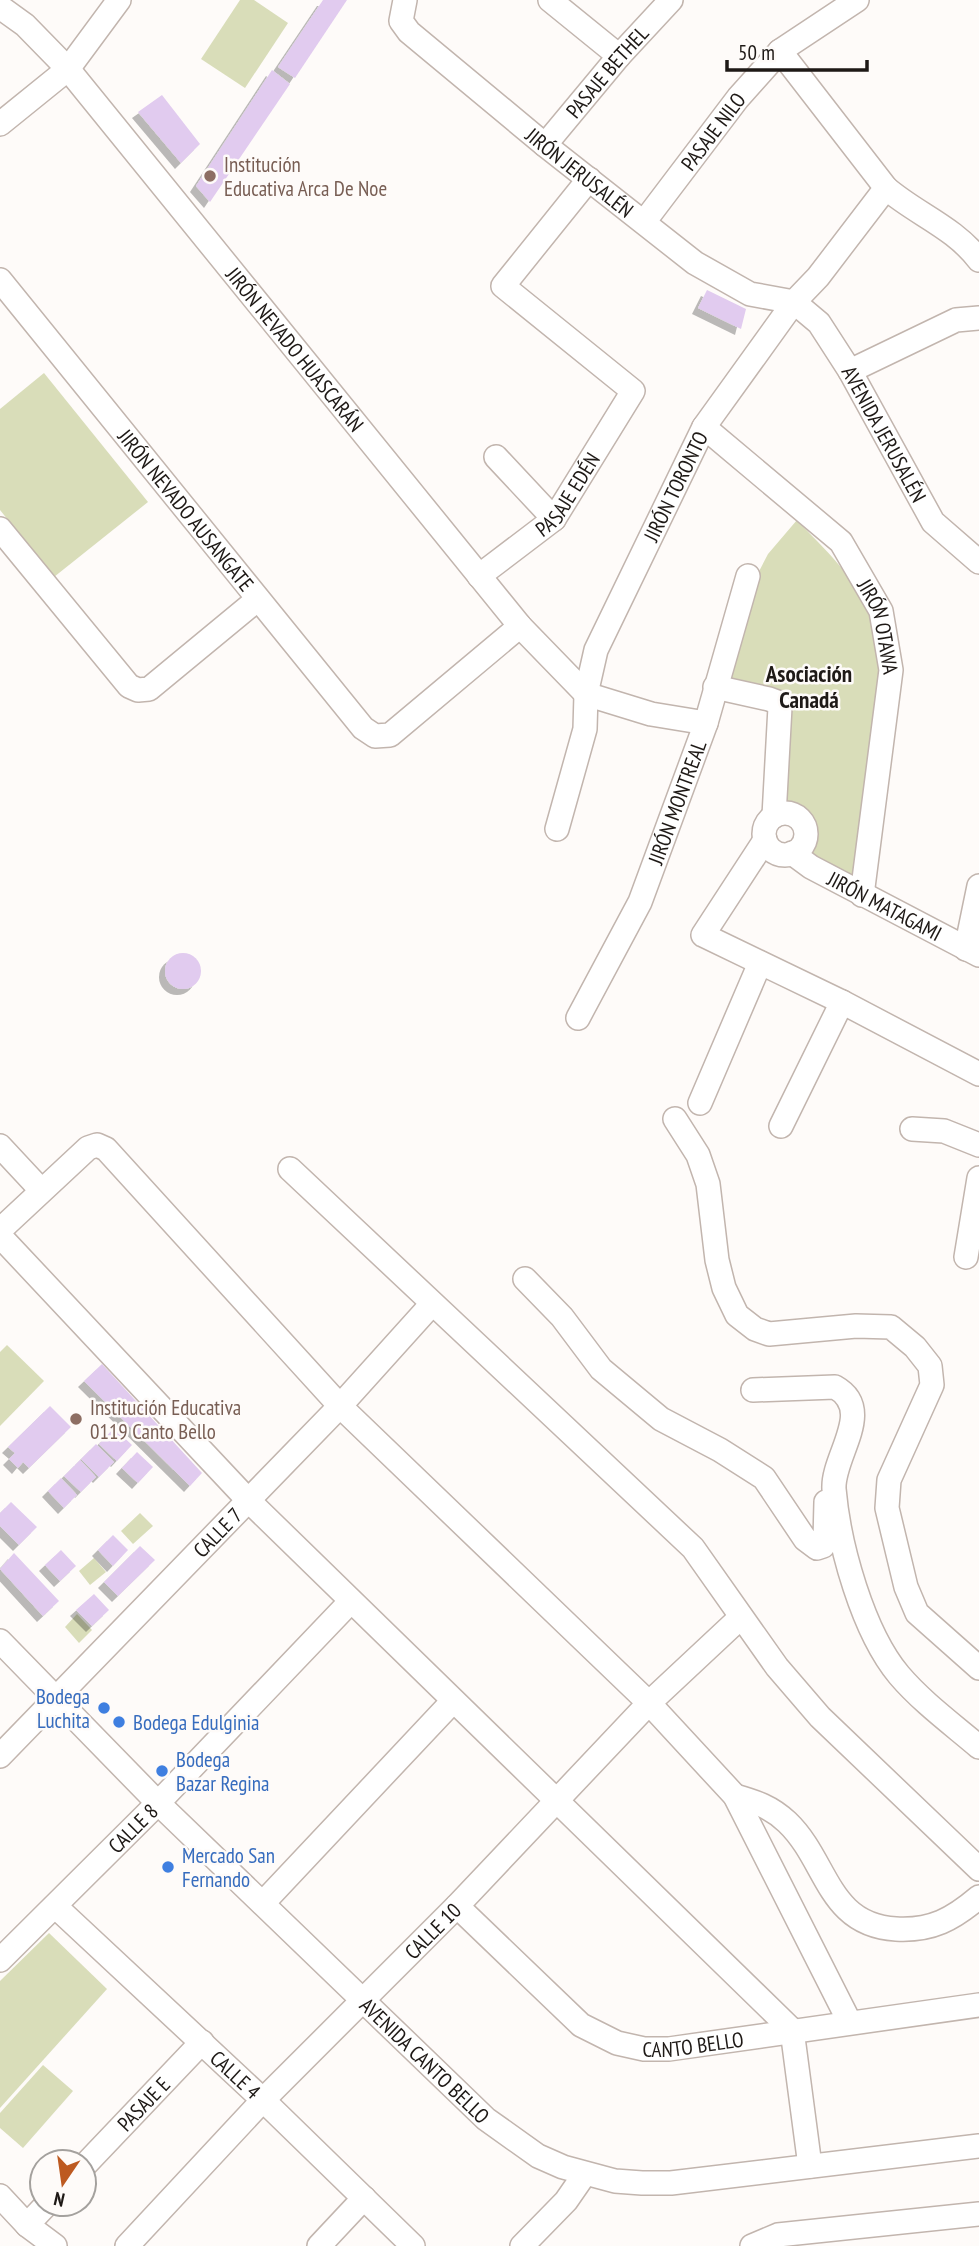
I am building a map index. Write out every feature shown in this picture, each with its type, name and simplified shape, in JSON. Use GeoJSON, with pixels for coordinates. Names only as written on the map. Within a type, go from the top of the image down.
{"type":"FeatureCollection","features":[{"type":"Feature","properties":{"kind":"street"},"geometry":{"type":"LineString","coordinates":[[0,124],[68,69],[119,0]]}},
{"type":"Feature","properties":{"kind":"street","name":"JIRÓN JERUSALÉN"},"geometry":{"type":"LineString","coordinates":[[405,0],[401,21],[409,32],[545,145],[695,263],[750,294],[794,302]]}},
{"type":"Feature","properties":{"kind":"street"},"geometry":{"type":"LineString","coordinates":[[550,0],[619,56]]}},
{"type":"Feature","properties":{"kind":"street","name":"PASAJE BETHEL"},"geometry":{"type":"LineString","coordinates":[[545,145],[619,56],[671,0]]}},
{"type":"Feature","properties":{"kind":"street","name":"PASAJE NILO"},"geometry":{"type":"LineString","coordinates":[[644,222],[738,98],[780,51],[857,0]]}},
{"type":"Feature","properties":{"kind":"street","name":"JIRÓN NEVADO HUASCARÁN"},"geometry":{"type":"LineString","coordinates":[[0,7],[25,25],[68,69],[520,626],[586,694]]}},
{"type":"Feature","properties":{"kind":"street"},"geometry":{"type":"LineString","coordinates":[[780,51],[886,188],[902,202],[936,220],[969,246],[979,260]]}},
{"type":"Feature","properties":{"kind":"street","name":"PASAJE EDÉN"},"geometry":{"type":"LineString","coordinates":[[479,576],[554,519],[633,391],[503,286],[589,179]]}},
{"type":"Feature","properties":{"kind":"street","name":"JIRÓN TORONTO"},"geometry":{"type":"LineString","coordinates":[[557,829],[585,729],[586,694],[596,650],[704,427],[794,302],[818,277],[886,188]]}},
{"type":"Feature","properties":{"kind":"street","name":"JIRÓN NEVADO AUSANGATE"},"geometry":{"type":"LineString","coordinates":[[0,280],[363,728],[375,736],[390,735],[520,626]]}},
{"type":"Feature","properties":{"kind":"street","name":"AVENIDA JERUSALÉN"},"geometry":{"type":"LineString","coordinates":[[794,302],[818,323],[850,371],[933,522],[974,549]]}},
{"type":"Feature","properties":{"kind":"street"},"geometry":{"type":"LineString","coordinates":[[850,371],[956,320],[979,318]]}},
{"type":"Feature","properties":{"kind":"street","name":"JIRÓN OTAWA"},"geometry":{"type":"LineString","coordinates":[[704,427],[841,542],[881,611],[891,670],[862,895]]}},
{"type":"Feature","properties":{"kind":"street"},"geometry":{"type":"LineString","coordinates":[[496,457],[554,519]]}},
{"type":"Feature","properties":{"kind":"street"},"geometry":{"type":"LineString","coordinates":[[0,529],[129,686],[138,690],[149,689],[258,599]]}},
{"type":"Feature","properties":{"kind":"street","name":"JIRÓN MONTREAL"},"geometry":{"type":"LineString","coordinates":[[578,1018],[640,902],[706,723],[748,576]]}},
{"type":"Feature","properties":{"kind":"street"},"geometry":{"type":"LineString","coordinates":[[715,687],[777,702],[779,707],[774,816],[766,826],[765,840],[702,935],[842,1002],[979,1074]]}},
{"type":"Feature","properties":{"kind":"street"},"geometry":{"type":"LineString","coordinates":[[586,694],[651,714],[706,723]]}},
{"type":"Feature","properties":{"kind":"street"},"geometry":{"type":"LineString","coordinates":[[765,840],[773,851],[792,853],[803,845],[804,826],[792,814],[774,816]]}},
{"type":"Feature","properties":{"kind":"street","name":"JIRÓN MATAGAMI"},"geometry":{"type":"LineString","coordinates":[[792,853],[811,867],[972,952]]}},
{"type":"Feature","properties":{"kind":"street"},"geometry":{"type":"LineString","coordinates":[[972,952],[979,886]]}},
{"type":"Feature","properties":{"kind":"street"},"geometry":{"type":"LineString","coordinates":[[700,1102],[760,963]]}},
{"type":"Feature","properties":{"kind":"street"},"geometry":{"type":"LineString","coordinates":[[781,1126],[842,1002]]}},
{"type":"Feature","properties":{"kind":"street"},"geometry":{"type":"LineString","coordinates":[[675,1119],[698,1155],[708,1184],[717,1260],[724,1288],[737,1315],[755,1329],[769,1334],[856,1326],[891,1327],[915,1347],[930,1366],[932,1385],[889,1480],[887,1508],[906,1587],[917,1613],[979,1668]]}},
{"type":"Feature","properties":{"kind":"street"},"geometry":{"type":"LineString","coordinates":[[912,1129],[944,1131],[979,1145]]}},
{"type":"Feature","properties":{"kind":"street"},"geometry":{"type":"LineString","coordinates":[[0,1230],[88,1148],[97,1145],[115,1160],[340,1406],[649,1703],[735,1796],[849,2021]]}},
{"type":"Feature","properties":{"kind":"street"},"geometry":{"type":"LineString","coordinates":[[0,1146],[41,1190]]}},
{"type":"Feature","properties":{"kind":"street"},"geometry":{"type":"LineString","coordinates":[[290,1170],[431,1305],[665,1519],[693,1548],[777,1667],[820,1717],[979,1870]]}},
{"type":"Feature","properties":{"kind":"street"},"geometry":{"type":"LineString","coordinates":[[966,1257],[979,1178]]}},
{"type":"Feature","properties":{"kind":"street"},"geometry":{"type":"LineString","coordinates":[[0,1236],[247,1499],[792,2029],[810,2166]]}},
{"type":"Feature","properties":{"kind":"street"},"geometry":{"type":"LineString","coordinates":[[525,1279],[562,1317],[601,1369],[661,1419],[720,1450],[764,1478],[805,1539],[817,1548],[823,1546],[826,1501],[834,1487],[852,1422],[851,1402],[844,1392],[835,1387],[753,1390]]}},
{"type":"Feature","properties":{"kind":"street","name":"CALLE 7"},"geometry":{"type":"LineString","coordinates":[[0,1756],[340,1406],[431,1305]]}},
{"type":"Feature","properties":{"kind":"street"},"geometry":{"type":"LineString","coordinates":[[834,1487],[846,1551],[868,1622],[899,1674],[979,1747]]}},
{"type":"Feature","properties":{"kind":"street","name":"CALLE 8"},"geometry":{"type":"LineString","coordinates":[[0,1960],[158,1803],[351,1601]]}},
{"type":"Feature","properties":{"kind":"street","name":"CALLE 10"},"geometry":{"type":"LineString","coordinates":[[128,2246],[263,2100],[457,1906],[649,1703],[741,1618]]}},
{"type":"Feature","properties":{"kind":"street","name":"AVENIDA CANTO BELLO"},"geometry":{"type":"LineString","coordinates":[[0,1642],[158,1803],[486,2119],[538,2156],[584,2175],[615,2181],[671,2183],[979,2146]]}},
{"type":"Feature","properties":{"kind":"street"},"geometry":{"type":"LineString","coordinates":[[262,1903],[453,1701]]}},
{"type":"Feature","properties":{"kind":"street"},"geometry":{"type":"LineString","coordinates":[[735,1796],[765,1804],[789,1823],[852,1915],[872,1928],[904,1930],[941,1923],[951,1920],[979,1897]]}},
{"type":"Feature","properties":{"kind":"street","name":"CALLE 4"},"geometry":{"type":"LineString","coordinates":[[55,1906],[202,2042],[413,2246]]}},
{"type":"Feature","properties":{"kind":"street","name":"CANTO BELLO"},"geometry":{"type":"LineString","coordinates":[[457,1906],[581,2025],[600,2036],[644,2049],[669,2049],[792,2029],[979,2005]]}},
{"type":"Feature","properties":{"kind":"street","name":"PASAJE E"},"geometry":{"type":"LineString","coordinates":[[98,2151],[202,2042]]}},
{"type":"Feature","properties":{"kind":"street"},"geometry":{"type":"LineString","coordinates":[[522,2246],[558,2209],[584,2175]]}},
{"type":"Feature","properties":{"kind":"street"},"geometry":{"type":"LineString","coordinates":[[0,2196],[49,2244]]}},
{"type":"Feature","properties":{"kind":"street"},"geometry":{"type":"LineString","coordinates":[[319,2246],[364,2198]]}},
{"type":"Feature","properties":{"kind":"street"},"geometry":{"type":"LineString","coordinates":[[752,2246],[778,2235],[838,2238],[979,2214]]}},
{"type":"Feature","properties":{"kind":"street"},"geometry":{"type":"LineString","coordinates":[[27,2225],[34,2218]]}},
{"type":"Feature","properties":{"kind":"green space"},"geometry":{"type":"Polygon","coordinates":[[[240,0],[254,0],[288,23],[245,88],[201,59],[240,0]]]}},
{"type":"Feature","properties":{"kind":"green space"},"geometry":{"type":"Polygon","coordinates":[[[44,373],[148,502],[54,577],[0,510],[0,409],[44,373]]]}},
{"type":"Feature","properties":{"kind":"green space"},"geometry":{"type":"Polygon","coordinates":[[[797,520],[839,565],[858,590],[871,617],[877,644],[879,676],[875,747],[856,882],[810,853],[811,817],[803,809],[781,802],[784,704],[723,684],[753,583],[768,554],[797,520]]]}},
{"type":"Feature","properties":{"kind":"green space"},"geometry":{"type":"Polygon","coordinates":[[[7,1345],[44,1381],[0,1426],[0,1352],[7,1345]]]}},
{"type":"Feature","properties":{"kind":"green space"},"geometry":{"type":"Polygon","coordinates":[[[140,1513],[153,1526],[133,1544],[121,1531],[140,1513]]]}},
{"type":"Feature","properties":{"kind":"green space"},"geometry":{"type":"Polygon","coordinates":[[[94,1558],[106,1572],[90,1585],[79,1571],[94,1558]]]}},
{"type":"Feature","properties":{"kind":"green space"},"geometry":{"type":"Polygon","coordinates":[[[77,1614],[92,1630],[79,1643],[65,1627],[77,1614]]]}},
{"type":"Feature","properties":{"kind":"green space"},"geometry":{"type":"Polygon","coordinates":[[[49,1933],[107,1989],[0,2108],[0,1981],[49,1933]]]}},
{"type":"Feature","properties":{"kind":"green space"},"geometry":{"type":"Polygon","coordinates":[[[43,2065],[73,2091],[23,2148],[0,2128],[0,2113],[43,2065]]]}},
{"type":"Feature","properties":{"kind":"building"},"geometry":{"type":"Polygon","coordinates":[[[323,0],[347,0],[295,78],[278,67],[323,0]]]}},
{"type":"Feature","properties":{"kind":"building"},"geometry":{"type":"Polygon","coordinates":[[[272,70],[290,84],[210,202],[196,186],[272,70]]]}},
{"type":"Feature","properties":{"kind":"building"},"geometry":{"type":"Polygon","coordinates":[[[162,95],[200,144],[181,163],[138,112],[162,95]]]}},
{"type":"Feature","properties":{"kind":"building"},"geometry":{"type":"Polygon","coordinates":[[[707,290],[746,309],[741,329],[698,308],[707,290]]]}},
{"type":"Feature","properties":{"kind":"building"},"geometry":{"type":"Polygon","coordinates":[[[183,953],[196,958],[201,971],[196,984],[183,989],[170,984],[165,971],[170,958],[183,953]]]}},
{"type":"Feature","properties":{"kind":"building"},"geometry":{"type":"Polygon","coordinates":[[[102,1364],[202,1473],[190,1486],[84,1381],[102,1364]]]}},
{"type":"Feature","properties":{"kind":"building"},"geometry":{"type":"Polygon","coordinates":[[[50,1406],[71,1427],[29,1468],[23,1462],[18,1468],[9,1459],[15,1453],[8,1447],[50,1406]]]}},
{"type":"Feature","properties":{"kind":"building"},"geometry":{"type":"Polygon","coordinates":[[[114,1428],[132,1445],[117,1461],[99,1444],[114,1428]]]}},
{"type":"Feature","properties":{"kind":"building"},"geometry":{"type":"Polygon","coordinates":[[[96,1444],[114,1462],[99,1477],[81,1459],[96,1444]]]}},
{"type":"Feature","properties":{"kind":"building"},"geometry":{"type":"Polygon","coordinates":[[[137,1452],[153,1467],[138,1483],[122,1468],[137,1452]]]}},
{"type":"Feature","properties":{"kind":"building"},"geometry":{"type":"Polygon","coordinates":[[[80,1460],[96,1477],[81,1492],[64,1476],[80,1460]]]}},
{"type":"Feature","properties":{"kind":"building"},"geometry":{"type":"Polygon","coordinates":[[[61,1478],[77,1495],[64,1508],[48,1491],[61,1478]]]}},
{"type":"Feature","properties":{"kind":"building"},"geometry":{"type":"Polygon","coordinates":[[[11,1502],[37,1527],[19,1545],[0,1526],[0,1513],[11,1502]]]}},
{"type":"Feature","properties":{"kind":"building"},"geometry":{"type":"Polygon","coordinates":[[[113,1535],[128,1550],[113,1566],[98,1550],[113,1535]]]}},
{"type":"Feature","properties":{"kind":"building"},"geometry":{"type":"Polygon","coordinates":[[[140,1546],[155,1560],[118,1596],[104,1582],[140,1546]]]}},
{"type":"Feature","properties":{"kind":"building"},"geometry":{"type":"Polygon","coordinates":[[[61,1550],[76,1566],[60,1581],[45,1565],[61,1550]]]}},
{"type":"Feature","properties":{"kind":"building"},"geometry":{"type":"Polygon","coordinates":[[[14,1553],[59,1601],[43,1616],[0,1569],[14,1553]]]}},
{"type":"Feature","properties":{"kind":"building"},"geometry":{"type":"Polygon","coordinates":[[[94,1594],[109,1610],[92,1626],[76,1610],[94,1594]]]}},
{"type":"Feature","properties":{"kind":"place","name":"Institución Educativa Arca De Noe"},"geometry":{"type":"Point","coordinates":[210,176]}},
{"type":"Feature","properties":{"kind":"place","name":"Institución Educativa 0119 Canto Bello"},"geometry":{"type":"Point","coordinates":[76,1419]}},
{"type":"Feature","properties":{"kind":"place","name":"Bodega Luchita"},"geometry":{"type":"Point","coordinates":[104,1708]}},
{"type":"Feature","properties":{"kind":"place","name":"Bodega Edulginia"},"geometry":{"type":"Point","coordinates":[119,1722]}},
{"type":"Feature","properties":{"kind":"place","name":"Bodega Bazar Regina"},"geometry":{"type":"Point","coordinates":[162,1771]}},
{"type":"Feature","properties":{"kind":"place","name":"Mercado San Fernando"},"geometry":{"type":"Point","coordinates":[168,1867]}},
{"type":"Feature","properties":{"kind":"district","name":"Asociación Canadá"},"geometry":{"type":"Point","coordinates":[809,686]}}]}
